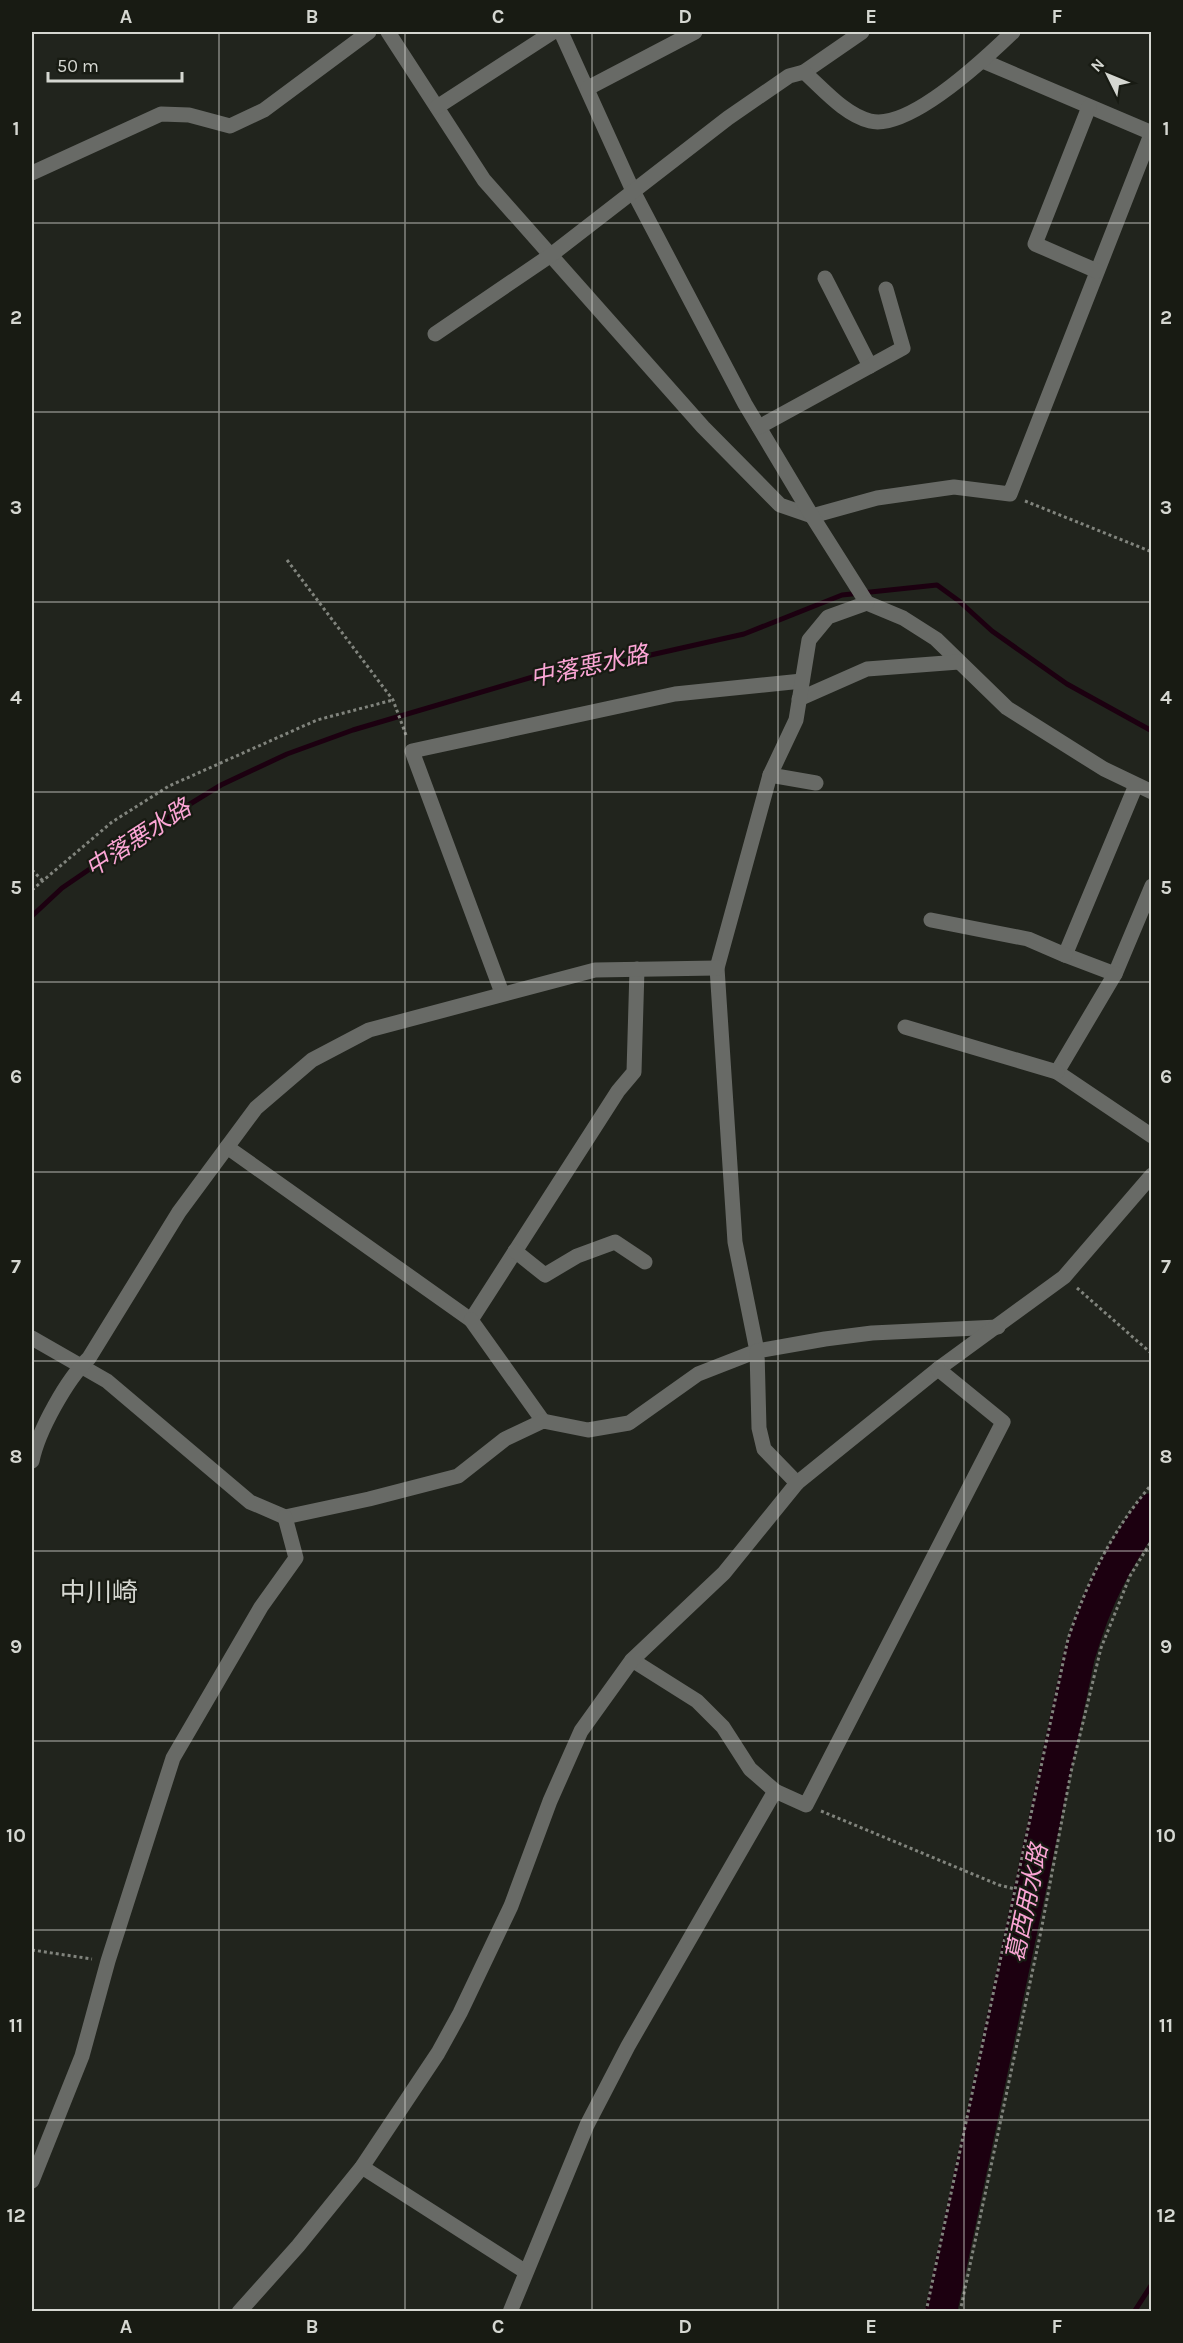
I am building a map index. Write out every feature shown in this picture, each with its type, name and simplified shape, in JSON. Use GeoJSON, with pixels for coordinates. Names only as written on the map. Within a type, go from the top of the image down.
{"type":"FeatureCollection","features":[{"type":"Feature","properties":{"kind":"street"},"geometry":{"type":"LineString","coordinates":[[32,173],[161,114],[189,115],[230,126],[264,110],[369,32]]}},
{"type":"Feature","properties":{"kind":"street"},"geometry":{"type":"LineString","coordinates":[[388,32],[484,180],[703,428],[780,504],[812,516],[877,498],[954,487],[1010,494],[1151,133],[983,61]]}},
{"type":"Feature","properties":{"kind":"street"},"geometry":{"type":"LineString","coordinates":[[436,107],[553,32]]}},
{"type":"Feature","properties":{"kind":"street"},"geometry":{"type":"LineString","coordinates":[[561,32],[633,191],[759,427],[866,602],[903,618],[936,639],[1007,708],[1104,769],[1152,792]]}},
{"type":"Feature","properties":{"kind":"street"},"geometry":{"type":"LineString","coordinates":[[588,88],[694,32]]}},
{"type":"Feature","properties":{"kind":"street"},"geometry":{"type":"LineString","coordinates":[[435,334],[551,255],[728,118],[789,76],[804,72],[862,32]]}},
{"type":"Feature","properties":{"kind":"street"},"geometry":{"type":"LineString","coordinates":[[804,72],[851,112],[867,121],[882,123],[911,113],[983,61],[1013,32]]}},
{"type":"Feature","properties":{"kind":"street"},"geometry":{"type":"LineString","coordinates":[[1089,107],[1035,244],[1097,271]]}},
{"type":"Feature","properties":{"kind":"street"},"geometry":{"type":"LineString","coordinates":[[825,278],[870,366]]}},
{"type":"Feature","properties":{"kind":"street"},"geometry":{"type":"LineString","coordinates":[[759,427],[903,348],[886,289]]}},
{"type":"Feature","properties":{"kind":"street"},"geometry":{"type":"LineString","coordinates":[[797,1483],[764,1449],[759,1428],[757,1351],[735,1242],[717,968],[770,775],[796,720],[809,640],[828,617],[866,602]]}},
{"type":"Feature","properties":{"kind":"street"},"geometry":{"type":"LineString","coordinates":[[799,699],[867,669],[959,662]]}},
{"type":"Feature","properties":{"kind":"street"},"geometry":{"type":"LineString","coordinates":[[502,993],[412,752],[675,694],[802,681]]}},
{"type":"Feature","properties":{"kind":"street"},"geometry":{"type":"LineString","coordinates":[[770,775],[816,783]]}},
{"type":"Feature","properties":{"kind":"street"},"geometry":{"type":"LineString","coordinates":[[1065,955],[1136,785]]}},
{"type":"Feature","properties":{"kind":"street"},"geometry":{"type":"LineString","coordinates":[[1057,1072],[1115,974],[1152,886]]}},
{"type":"Feature","properties":{"kind":"street"},"geometry":{"type":"LineString","coordinates":[[931,920],[1028,939],[1115,974]]}},
{"type":"Feature","properties":{"kind":"street"},"geometry":{"type":"LineString","coordinates":[[32,1461],[34,1447],[44,1425],[81,1365],[89,1358],[179,1212],[256,1108],[312,1060],[369,1030],[594,970],[717,968]]}},
{"type":"Feature","properties":{"kind":"street"},"geometry":{"type":"LineString","coordinates":[[471,1320],[618,1090],[634,1072],[637,969]]}},
{"type":"Feature","properties":{"kind":"street"},"geometry":{"type":"LineString","coordinates":[[905,1027],[1057,1072],[1152,1136]]}},
{"type":"Feature","properties":{"kind":"street"},"geometry":{"type":"LineString","coordinates":[[227,1147],[471,1320],[543,1421]]}},
{"type":"Feature","properties":{"kind":"street"},"geometry":{"type":"LineString","coordinates":[[239,2312],[298,2246],[362,2167],[438,2053],[460,2013],[511,1906],[550,1801],[582,1731],[632,1660],[724,1573],[797,1483],[938,1369],[1064,1277],[1152,1175]]}},
{"type":"Feature","properties":{"kind":"street"},"geometry":{"type":"LineString","coordinates":[[515,1251],[545,1275],[577,1256],[615,1242],[645,1262]]}},
{"type":"Feature","properties":{"kind":"street"},"geometry":{"type":"LineString","coordinates":[[32,1338],[107,1381],[250,1502],[285,1517],[369,1499],[458,1476],[505,1439],[543,1421],[588,1430],[629,1423],[698,1374],[757,1351],[825,1339],[872,1334],[998,1327]]}},
{"type":"Feature","properties":{"kind":"street"},"geometry":{"type":"LineString","coordinates":[[632,1660],[697,1701],[723,1727],[750,1769],[775,1791],[806,1805],[1003,1422],[938,1369]]}},
{"type":"Feature","properties":{"kind":"street"},"geometry":{"type":"LineString","coordinates":[[32,2181],[82,2056],[108,1961],[173,1758],[261,1607],[296,1558],[285,1517]]}},
{"type":"Feature","properties":{"kind":"street"},"geometry":{"type":"LineString","coordinates":[[510,2312],[587,2125],[618,2065],[775,1791]]}},
{"type":"Feature","properties":{"kind":"street"},"geometry":{"type":"LineString","coordinates":[[362,2167],[526,2272]]}},
{"type":"Feature","properties":{"kind":"path"},"geometry":{"type":"LineString","coordinates":[[1010,494],[1152,552]]}},
{"type":"Feature","properties":{"kind":"path"},"geometry":{"type":"LineString","coordinates":[[287,560],[393,700],[412,752]]}},
{"type":"Feature","properties":{"kind":"path"},"geometry":{"type":"LineString","coordinates":[[32,891],[112,822],[169,786],[317,720],[393,700]]}},
{"type":"Feature","properties":{"kind":"path"},"geometry":{"type":"LineString","coordinates":[[32,870],[43,881]]}},
{"type":"Feature","properties":{"kind":"path"},"geometry":{"type":"LineString","coordinates":[[1064,1277],[1152,1354]]}},
{"type":"Feature","properties":{"kind":"path"},"geometry":{"type":"LineString","coordinates":[[926,2312],[1068,1639],[1098,1562],[1116,1531],[1152,1484]]}},
{"type":"Feature","properties":{"kind":"path"},"geometry":{"type":"LineString","coordinates":[[960,2312],[1041,1931],[1071,1772],[1098,1660],[1126,1585],[1152,1540]]}},
{"type":"Feature","properties":{"kind":"path"},"geometry":{"type":"LineString","coordinates":[[806,1805],[999,1885],[1015,1889]]}},
{"type":"Feature","properties":{"kind":"path"},"geometry":{"type":"LineString","coordinates":[[32,1950],[108,1961]]}},
{"type":"Feature","properties":{"kind":"waterway","name":"中落悪水路"},"geometry":{"type":"LineString","coordinates":[[32,916],[62,888],[141,834],[221,785],[287,754],[353,730],[536,676],[615,663],[744,634],[842,595],[937,585],[959,601],[992,631],[1067,684],[1152,731]]}},
{"type":"Feature","properties":{"kind":"waterway","name":"葛西用水路"},"geometry":{"type":"LineString","coordinates":[[941,2312],[1079,1656],[1108,1580],[1152,1509]]}},
{"type":"Feature","properties":{"kind":"waterway"},"geometry":{"type":"LineString","coordinates":[[1134,2312],[1152,2284]]}},
{"type":"Feature","properties":{"kind":"district","name":"中川崎"},"geometry":{"type":"Point","coordinates":[99,1592]}}]}
